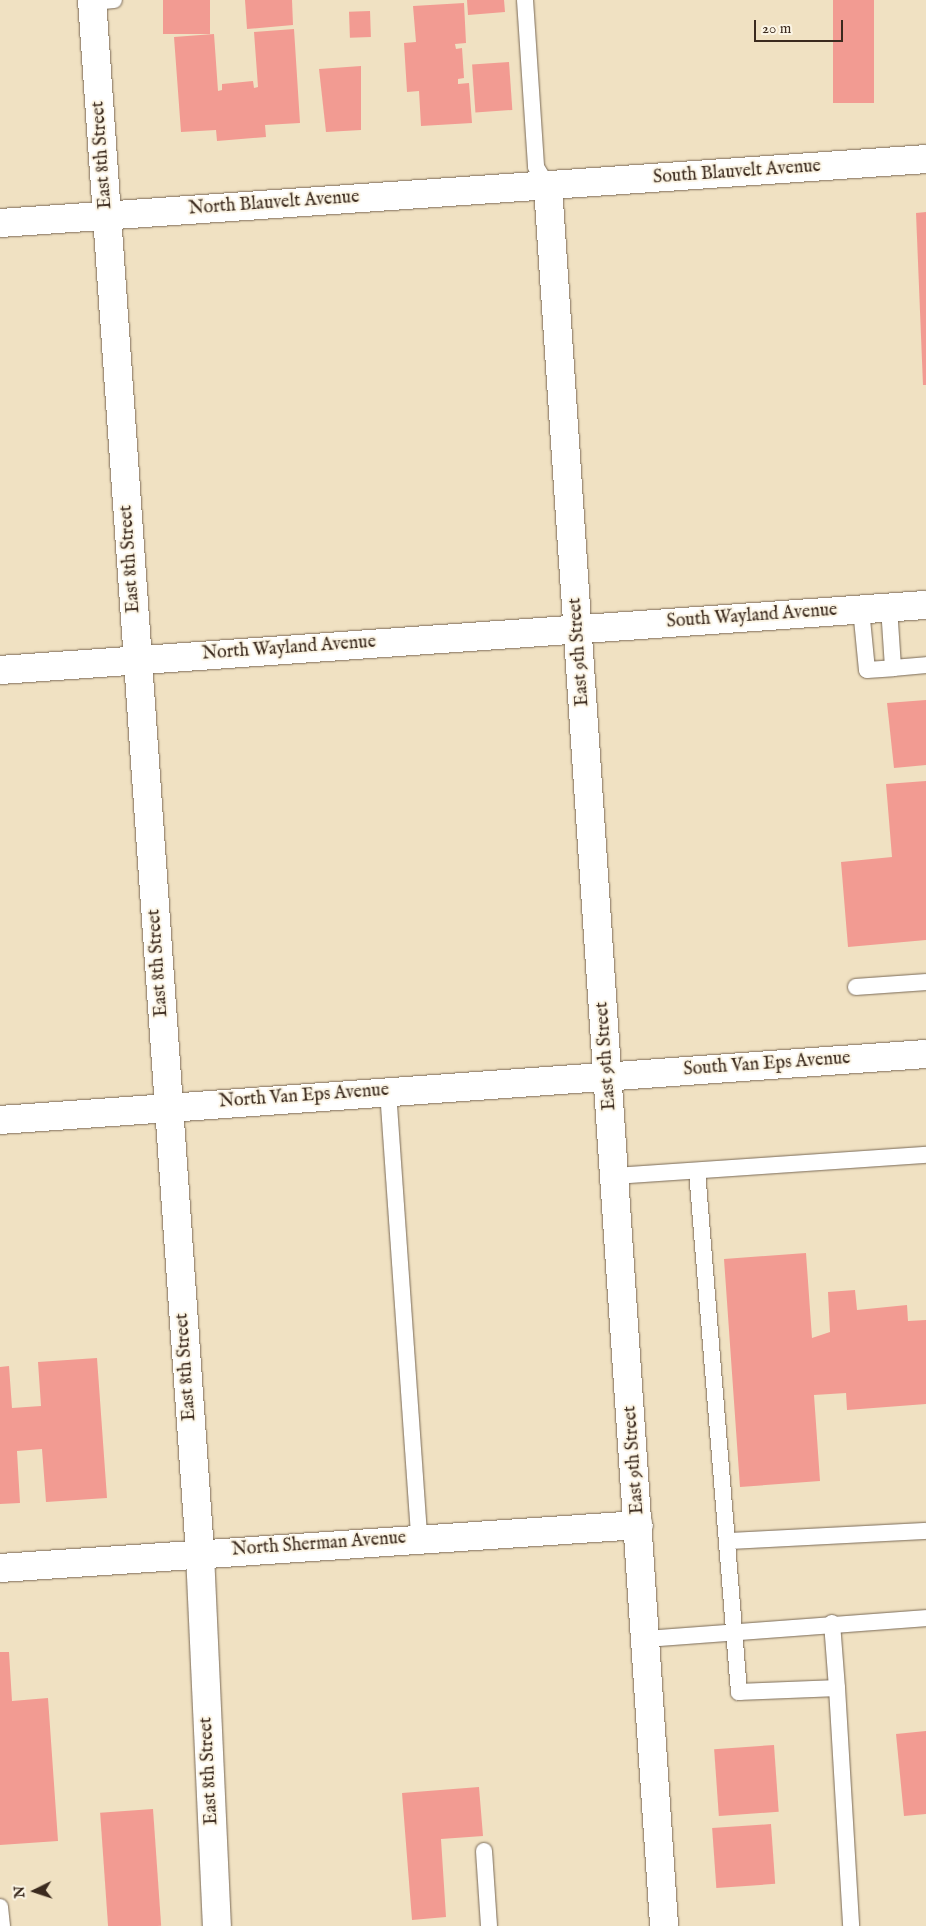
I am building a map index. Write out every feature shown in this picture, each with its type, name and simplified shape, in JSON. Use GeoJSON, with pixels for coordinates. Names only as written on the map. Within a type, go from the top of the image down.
{"type":"FeatureCollection","features":[{"type":"Feature","properties":{"kind":"street","name":"East 8th Street"},"geometry":{"type":"LineString","coordinates":[[100,1],[107,215],[200,1554],[217,1926]]}},
{"type":"Feature","properties":{"kind":"street","name":"South Blauvelt Avenue"},"geometry":{"type":"LineString","coordinates":[[548,186],[926,159]]}},
{"type":"Feature","properties":{"kind":"street","name":"North Blauvelt Avenue"},"geometry":{"type":"LineString","coordinates":[[0,223],[548,186]]}},
{"type":"Feature","properties":{"kind":"street","name":"East 9th Street"},"geometry":{"type":"LineString","coordinates":[[548,186],[647,1639],[664,1926]]}},
{"type":"Feature","properties":{"kind":"street","name":"South Wayland Avenue"},"geometry":{"type":"LineString","coordinates":[[578,630],[926,605]]}},
{"type":"Feature","properties":{"kind":"street","name":"North Wayland Avenue"},"geometry":{"type":"LineString","coordinates":[[0,670],[578,630]]}},
{"type":"Feature","properties":{"kind":"street","name":"South Van Eps Avenue"},"geometry":{"type":"LineString","coordinates":[[608,1076],[926,1054]]}},
{"type":"Feature","properties":{"kind":"street","name":"North Van Eps Avenue"},"geometry":{"type":"LineString","coordinates":[[0,1120],[608,1076]]}},
{"type":"Feature","properties":{"kind":"street","name":"North Sherman Avenue"},"geometry":{"type":"LineString","coordinates":[[0,1568],[419,1538],[639,1525]]}},
{"type":"Feature","properties":{"kind":"lane"},"geometry":{"type":"LineString","coordinates":[[524,0],[536,166],[548,186]]}},
{"type":"Feature","properties":{"kind":"lane"},"geometry":{"type":"LineString","coordinates":[[889,608],[893,668]]}},
{"type":"Feature","properties":{"kind":"lane"},"geometry":{"type":"LineString","coordinates":[[861,610],[867,670],[926,665]]}},
{"type":"Feature","properties":{"kind":"lane"},"geometry":{"type":"LineString","coordinates":[[856,987],[926,982]]}},
{"type":"Feature","properties":{"kind":"lane"},"geometry":{"type":"LineString","coordinates":[[388,1091],[419,1538]]}},
{"type":"Feature","properties":{"kind":"lane"},"geometry":{"type":"LineString","coordinates":[[616,1176],[926,1155]]}},
{"type":"Feature","properties":{"kind":"lane"},"geometry":{"type":"LineString","coordinates":[[697,1171],[740,1692],[837,1688]]}},
{"type":"Feature","properties":{"kind":"lane"},"geometry":{"type":"LineString","coordinates":[[728,1541],[926,1531]]}},
{"type":"Feature","properties":{"kind":"lane"},"geometry":{"type":"LineString","coordinates":[[647,1639],[735,1629],[926,1618]]}},
{"type":"Feature","properties":{"kind":"lane"},"geometry":{"type":"LineString","coordinates":[[832,1623],[852,1926]]}},
{"type":"Feature","properties":{"kind":"lane"},"geometry":{"type":"LineString","coordinates":[[484,1851],[488,1926]]}},
{"type":"Feature","properties":{"kind":"lane"},"geometry":{"type":"LineString","coordinates":[[0,1907],[2,1926]]}},
{"type":"Feature","properties":{"kind":"building"},"geometry":{"type":"Polygon","coordinates":[[[163,0],[210,0],[210,34],[163,34],[163,0]]]}},
{"type":"Feature","properties":{"kind":"building"},"geometry":{"type":"Polygon","coordinates":[[[245,0],[292,0],[293,25],[247,29],[245,0]]]}},
{"type":"Feature","properties":{"kind":"building"},"geometry":{"type":"Polygon","coordinates":[[[467,0],[504,0],[505,12],[468,15],[467,0]]]}},
{"type":"Feature","properties":{"kind":"building"},"geometry":{"type":"Polygon","coordinates":[[[833,0],[874,0],[874,103],[833,103],[833,0]]]}},
{"type":"Feature","properties":{"kind":"building"},"geometry":{"type":"Polygon","coordinates":[[[464,3],[466,43],[455,44],[456,49],[462,48],[464,78],[458,79],[458,84],[469,83],[472,123],[421,126],[419,91],[407,92],[404,43],[416,42],[413,6],[464,3]]]}},
{"type":"Feature","properties":{"kind":"building"},"geometry":{"type":"Polygon","coordinates":[[[370,11],[371,37],[350,38],[349,12],[370,11]]]}},
{"type":"Feature","properties":{"kind":"building"},"geometry":{"type":"Polygon","coordinates":[[[294,29],[300,123],[265,125],[266,137],[217,141],[216,130],[181,132],[174,37],[214,34],[218,91],[222,90],[222,84],[253,81],[254,88],[258,87],[254,32],[294,29]]]}},
{"type":"Feature","properties":{"kind":"building"},"geometry":{"type":"Polygon","coordinates":[[[509,62],[512,110],[475,112],[472,65],[509,62]]]}},
{"type":"Feature","properties":{"kind":"building"},"geometry":{"type":"Polygon","coordinates":[[[361,66],[361,130],[326,132],[319,69],[361,66]]]}},
{"type":"Feature","properties":{"kind":"building"},"geometry":{"type":"Polygon","coordinates":[[[926,212],[926,385],[923,385],[916,213],[926,212]]]}},
{"type":"Feature","properties":{"kind":"building"},"geometry":{"type":"Polygon","coordinates":[[[926,700],[926,765],[894,768],[887,703],[926,700]]]}},
{"type":"Feature","properties":{"kind":"building"},"geometry":{"type":"Polygon","coordinates":[[[926,781],[926,940],[848,947],[841,862],[892,857],[886,784],[926,781]]]}},
{"type":"Feature","properties":{"kind":"building"},"geometry":{"type":"Polygon","coordinates":[[[806,1253],[812,1338],[830,1332],[828,1292],[855,1290],[857,1310],[907,1305],[908,1321],[926,1320],[926,1404],[847,1410],[846,1393],[814,1395],[820,1481],[740,1487],[724,1259],[806,1253]]]}},
{"type":"Feature","properties":{"kind":"building"},"geometry":{"type":"Polygon","coordinates":[[[97,1358],[107,1498],[46,1502],[42,1449],[17,1451],[20,1503],[0,1504],[0,1367],[9,1366],[12,1408],[41,1406],[38,1362],[97,1358]]]}},
{"type":"Feature","properties":{"kind":"building"},"geometry":{"type":"Polygon","coordinates":[[[0,1652],[9,1652],[12,1701],[48,1698],[58,1841],[0,1845],[0,1652]]]}},
{"type":"Feature","properties":{"kind":"building"},"geometry":{"type":"Polygon","coordinates":[[[926,1731],[926,1814],[904,1816],[896,1734],[926,1731]]]}},
{"type":"Feature","properties":{"kind":"building"},"geometry":{"type":"Polygon","coordinates":[[[774,1745],[779,1812],[719,1816],[714,1749],[774,1745]]]}},
{"type":"Feature","properties":{"kind":"building"},"geometry":{"type":"Polygon","coordinates":[[[479,1787],[483,1836],[441,1839],[446,1917],[412,1920],[402,1793],[479,1787]]]}},
{"type":"Feature","properties":{"kind":"building"},"geometry":{"type":"Polygon","coordinates":[[[153,1809],[161,1926],[108,1926],[100,1813],[153,1809]]]}},
{"type":"Feature","properties":{"kind":"building"},"geometry":{"type":"Polygon","coordinates":[[[771,1824],[775,1884],[716,1888],[712,1828],[771,1824]]]}}]}
